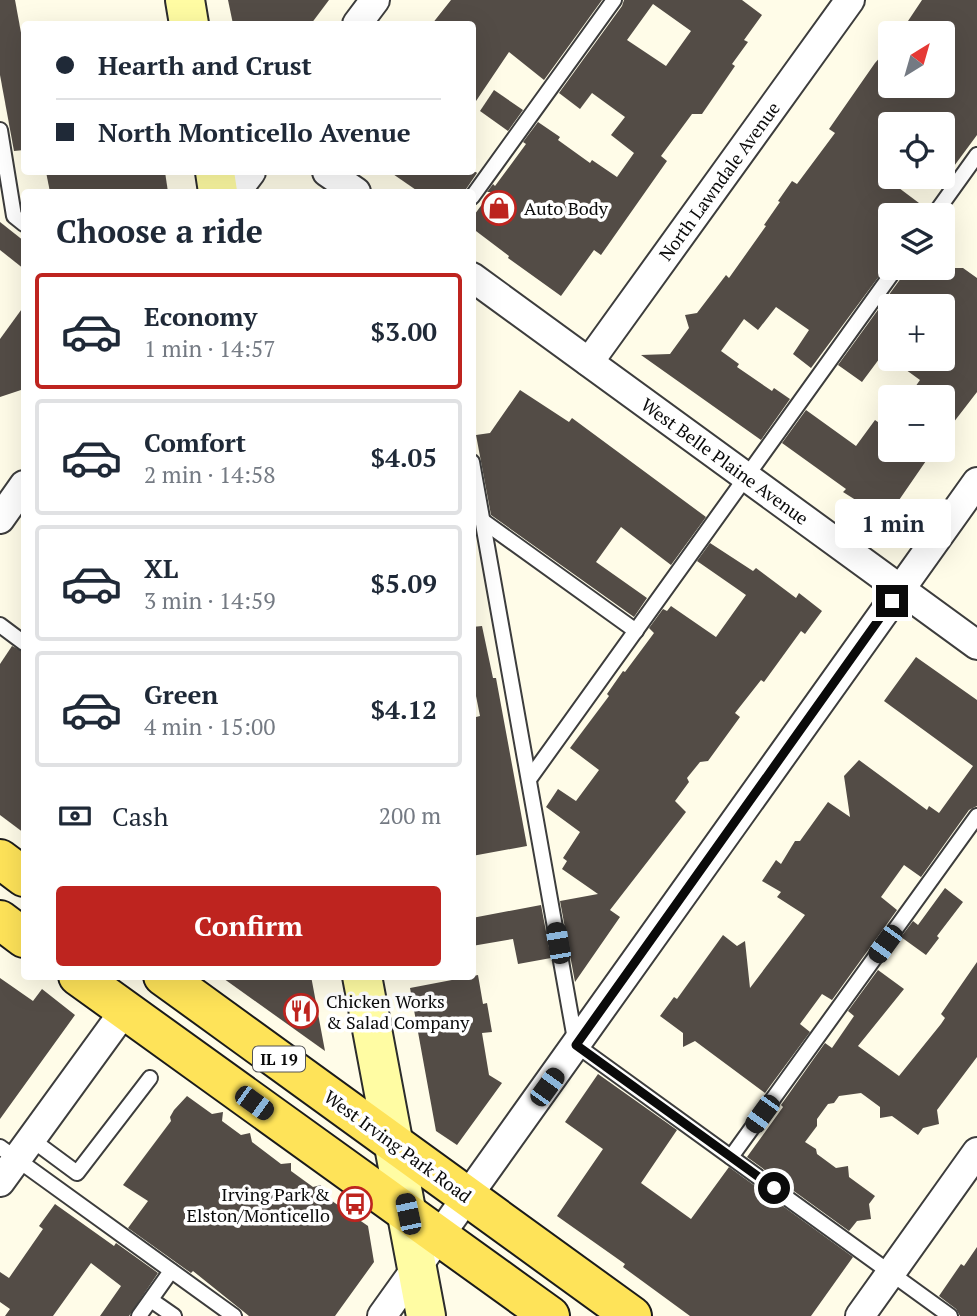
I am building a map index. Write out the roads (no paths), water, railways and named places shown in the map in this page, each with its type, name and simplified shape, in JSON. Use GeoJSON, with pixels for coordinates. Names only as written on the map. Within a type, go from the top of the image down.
{"type":"FeatureCollection","features":[{"type":"Feature","properties":{"kind":"main road"},"geometry":{"type":"LineString","coordinates":[[185,0],[188,21]]}},
{"type":"Feature","properties":{"kind":"main road"},"geometry":{"type":"LineString","coordinates":[[0,859],[21,875]]}},
{"type":"Feature","properties":{"kind":"main road"},"geometry":{"type":"LineString","coordinates":[[0,920],[21,936]]}},
{"type":"Feature","properties":{"kind":"main road","name":"IL 19"},"geometry":{"type":"LineString","coordinates":[[83,980],[550,1316]]}},
{"type":"Feature","properties":{"kind":"main road","name":"West Irving Park Road"},"geometry":{"type":"LineString","coordinates":[[169,980],[632,1316]]}},
{"type":"Feature","properties":{"kind":"main road"},"geometry":{"type":"LineString","coordinates":[[363,980],[426,1316]]}},
{"type":"Feature","properties":{"kind":"street"},"geometry":{"type":"LineString","coordinates":[[359,21],[375,0]]}},
{"type":"Feature","properties":{"kind":"street","name":"North Lawndale Avenue"},"geometry":{"type":"LineString","coordinates":[[589,362],[849,0]]}},
{"type":"Feature","properties":{"kind":"street"},"geometry":{"type":"LineString","coordinates":[[331,175],[352,189]]}},
{"type":"Feature","properties":{"kind":"street","name":"West Belle Plaine Avenue"},"geometry":{"type":"LineString","coordinates":[[476,280],[977,645]]}},
{"type":"Feature","properties":{"kind":"street"},"geometry":{"type":"LineString","coordinates":[[382,1316],[977,482]]}},
{"type":"Feature","properties":{"kind":"street"},"geometry":{"type":"LineString","coordinates":[[0,519],[21,489]]}},
{"type":"Feature","properties":{"kind":"street"},"geometry":{"type":"LineString","coordinates":[[0,1182],[16,1148],[124,1010]]}},
{"type":"Feature","properties":{"kind":"street"},"geometry":{"type":"LineString","coordinates":[[860,1316],[977,1152]]}},
{"type":"Feature","properties":{"kind":"lane"},"geometry":{"type":"LineString","coordinates":[[476,191],[614,0]]}},
{"type":"Feature","properties":{"kind":"lane"},"geometry":{"type":"LineString","coordinates":[[0,130],[4,185],[14,216],[21,222]]}},
{"type":"Feature","properties":{"kind":"lane"},"geometry":{"type":"LineString","coordinates":[[943,203],[977,155]]}},
{"type":"Feature","properties":{"kind":"lane"},"geometry":{"type":"LineString","coordinates":[[530,778],[887,280]]}},
{"type":"Feature","properties":{"kind":"lane"},"geometry":{"type":"LineString","coordinates":[[476,483],[576,1045],[950,1316]]}},
{"type":"Feature","properties":{"kind":"lane"},"geometry":{"type":"LineString","coordinates":[[483,521],[636,631]]}},
{"type":"Feature","properties":{"kind":"lane"},"geometry":{"type":"LineString","coordinates":[[0,625],[21,641]]}},
{"type":"Feature","properties":{"kind":"lane"},"geometry":{"type":"LineString","coordinates":[[731,1157],[977,816]]}},
{"type":"Feature","properties":{"kind":"lane"},"geometry":{"type":"LineString","coordinates":[[16,1148],[77,1173],[150,1078]]}},
{"type":"Feature","properties":{"kind":"lane"},"geometry":{"type":"LineString","coordinates":[[16,1148],[171,1271],[234,1316]]}},
{"type":"Feature","properties":{"kind":"lane"},"geometry":{"type":"LineString","coordinates":[[139,1316],[171,1271]]}},
{"type":"Feature","properties":{"kind":"lane"},"geometry":{"type":"LineString","coordinates":[[151,1300],[174,1316]]}},
{"type":"Feature","properties":{"kind":"place","name":"Auto Body"},"geometry":{"type":"Point","coordinates":[499,208]}},
{"type":"Feature","properties":{"kind":"place","name":"Chicken Works & Salad Company"},"geometry":{"type":"Point","coordinates":[301,1011]}},
{"type":"Feature","properties":{"kind":"place","name":"Irving Park & Elston/Monticello"},"geometry":{"type":"Point","coordinates":[355,1204]}}]}
